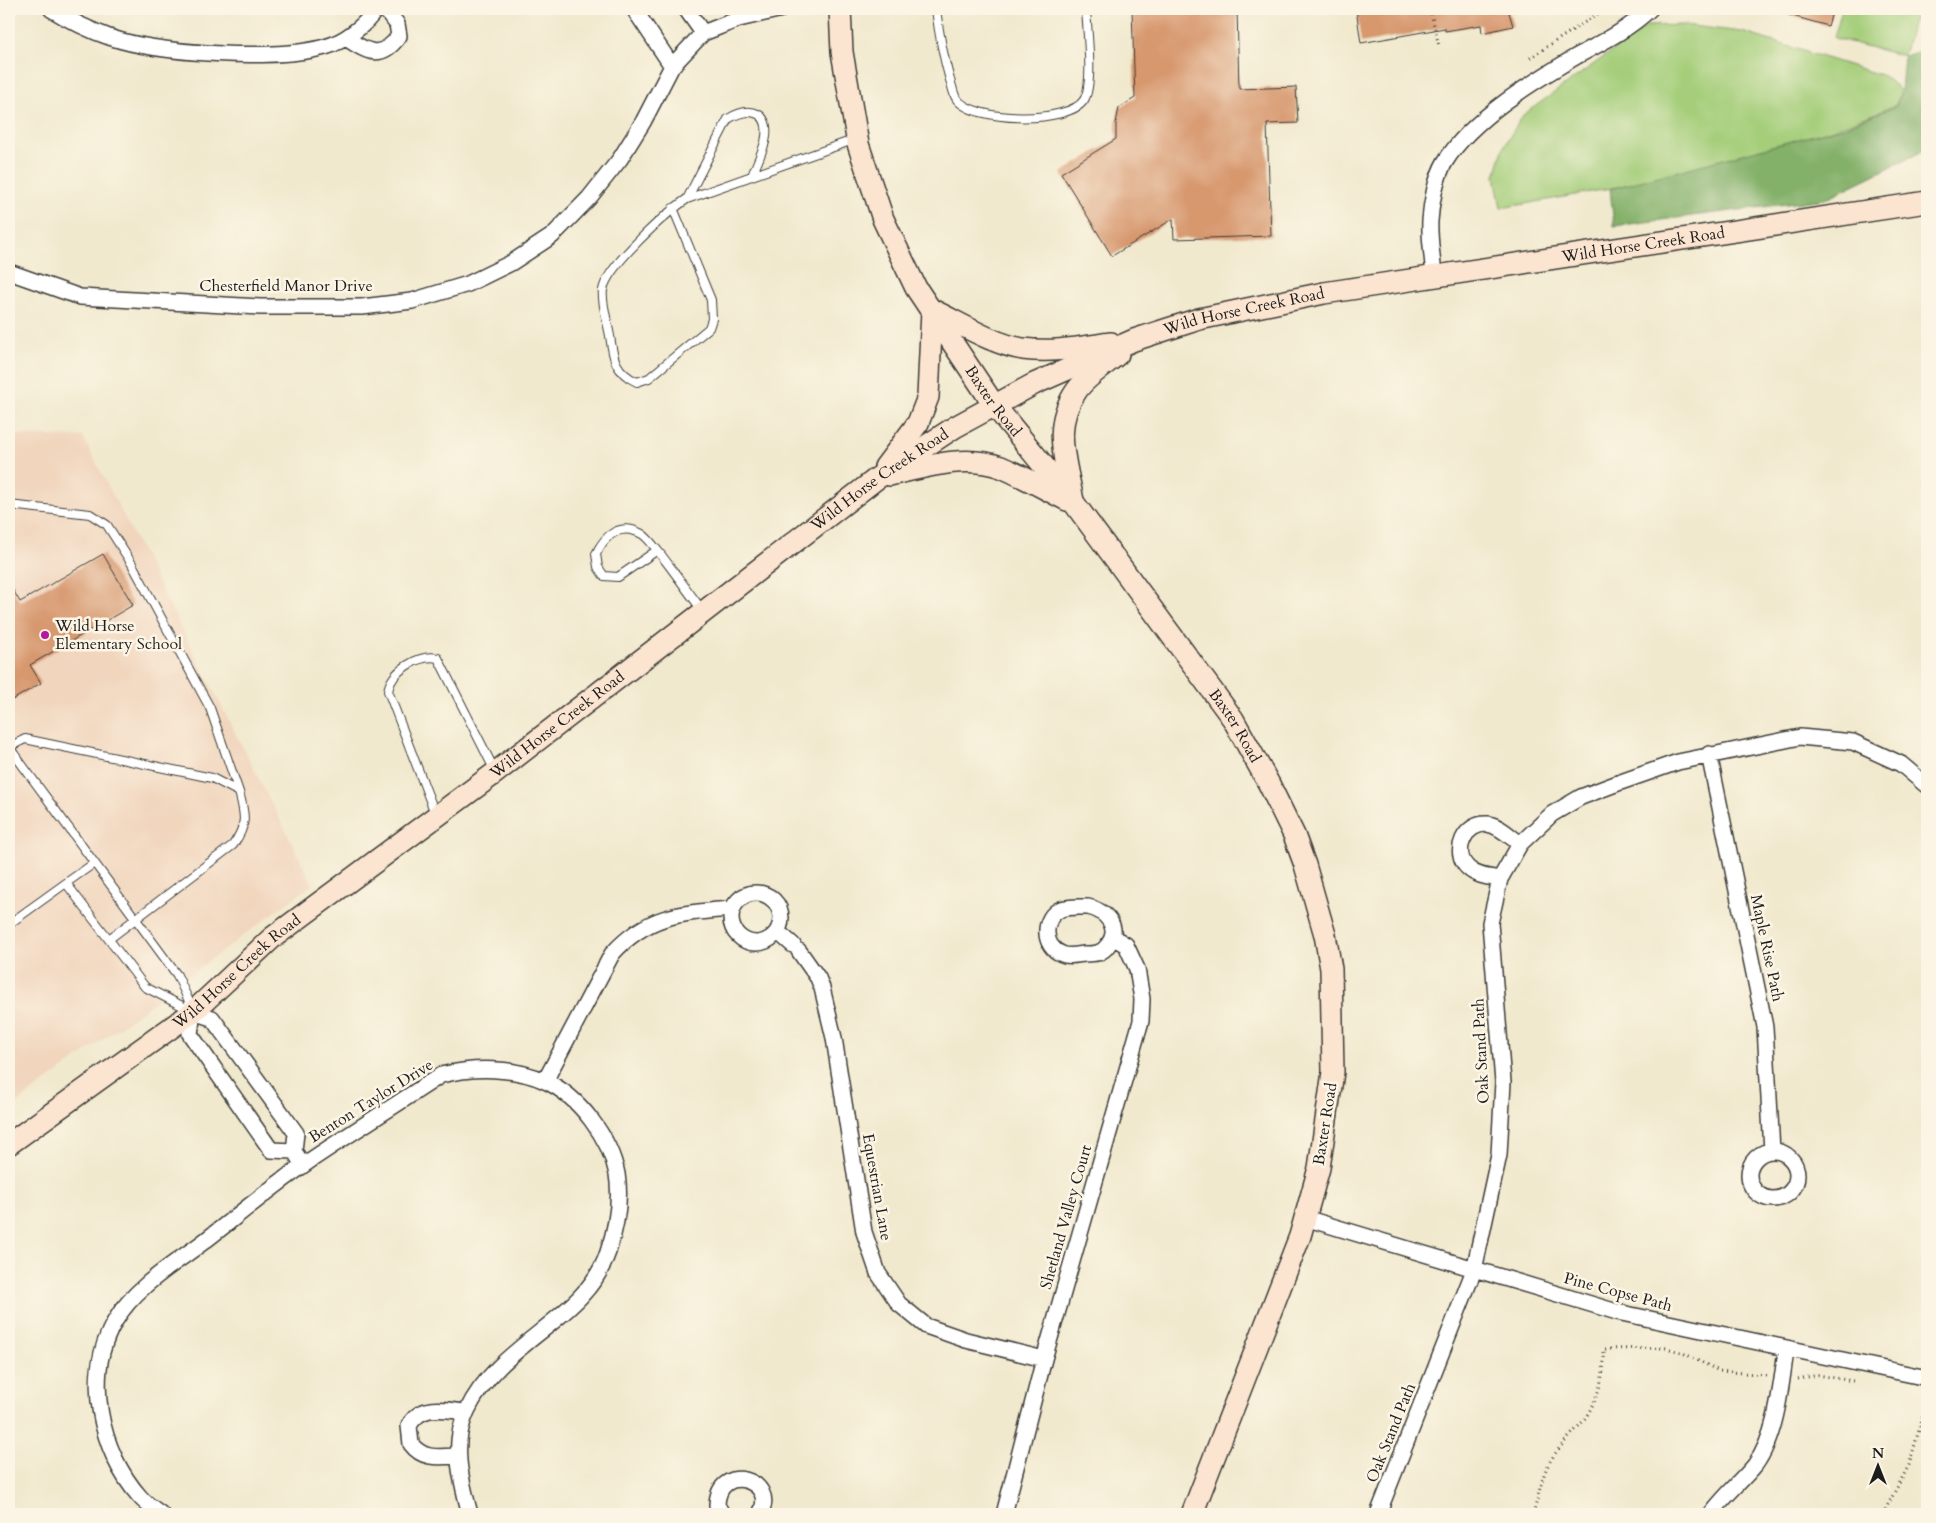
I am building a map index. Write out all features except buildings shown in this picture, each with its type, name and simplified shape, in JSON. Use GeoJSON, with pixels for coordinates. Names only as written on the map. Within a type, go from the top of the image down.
{"type":"FeatureCollection","features":[{"type":"Feature","properties":{"kind":"main road","name":"Baxter Road"},"geometry":{"type":"LineString","coordinates":[[840,9],[842,52],[857,139],[883,218],[916,288],[994,405],[1074,503],[1233,720],[1269,784],[1305,865],[1318,907],[1331,970],[1333,1020],[1333,1072],[1318,1168],[1300,1236],[1192,1514]]}},
{"type":"Feature","properties":{"kind":"main road","name":"Wild Horse Creek Road"},"geometry":{"type":"LineString","coordinates":[[9,1144],[193,1012],[272,938],[496,772],[702,611],[835,512],[876,479],[994,405],[1034,384],[1134,340],[1199,319],[1263,304],[1324,293],[1927,202]]}},
{"type":"Feature","properties":{"kind":"main road"},"geometry":{"type":"LineString","coordinates":[[876,479],[918,423],[928,397],[932,310],[995,340],[1022,348],[1052,350],[1134,340]]}},
{"type":"Feature","properties":{"kind":"main road"},"geometry":{"type":"LineString","coordinates":[[1074,503],[1061,435],[1066,410],[1078,389],[1134,340]]}},
{"type":"Feature","properties":{"kind":"main road"},"geometry":{"type":"LineString","coordinates":[[876,479],[947,462],[975,462],[1000,466],[1074,503]]}},
{"type":"Feature","properties":{"kind":"street"},"geometry":{"type":"LineString","coordinates":[[51,9],[80,25],[111,37],[152,47],[187,51],[281,53],[326,47],[346,38],[371,17],[376,9]]}},
{"type":"Feature","properties":{"kind":"street"},"geometry":{"type":"LineString","coordinates":[[346,38],[366,51],[371,52],[385,50],[392,45],[399,36],[399,30],[385,9]]}},
{"type":"Feature","properties":{"kind":"street"},"geometry":{"type":"LineString","coordinates":[[634,9],[672,66]]}},
{"type":"Feature","properties":{"kind":"street"},"geometry":{"type":"LineString","coordinates":[[686,9],[703,34]]}},
{"type":"Feature","properties":{"kind":"street","name":"Chesterfield Manor Drive"},"geometry":{"type":"LineString","coordinates":[[9,272],[80,297],[260,307],[362,307],[412,301],[468,284],[511,263],[552,236],[589,198],[625,151],[643,122],[672,66],[703,34],[739,18],[782,9]]}},
{"type":"Feature","properties":{"kind":"street"},"geometry":{"type":"LineString","coordinates":[[1434,277],[1430,221],[1434,196],[1444,164],[1459,143],[1510,98],[1543,76],[1635,23],[1650,9]]}},
{"type":"Feature","properties":{"kind":"street","name":"Oak Stand Path"},"geometry":{"type":"LineString","coordinates":[[1378,1514],[1474,1270],[1499,1154],[1503,1082],[1490,922],[1500,879],[1520,844],[1552,814],[1582,797],[1678,762],[1709,754],[1800,737],[1853,742],[1901,764],[1927,786]]}},
{"type":"Feature","properties":{"kind":"street","name":"Maple Rise Path"},"geometry":{"type":"LineString","coordinates":[[1709,754],[1765,1027],[1772,1151]]}},
{"type":"Feature","properties":{"kind":"street"},"geometry":{"type":"LineString","coordinates":[[1500,879],[1473,872],[1466,866],[1460,850],[1466,834],[1472,828],[1488,824],[1496,826],[1520,844]]}},
{"type":"Feature","properties":{"kind":"street"},"geometry":{"type":"LineString","coordinates":[[749,894],[765,895],[772,899],[780,912],[778,932],[762,943],[746,942],[734,932],[730,917],[736,902],[749,894]]}},
{"type":"Feature","properties":{"kind":"street"},"geometry":{"type":"LineString","coordinates":[[546,1081],[612,954],[626,938],[660,918],[681,913],[732,909]]}},
{"type":"Feature","properties":{"kind":"street","name":"Equestrian Lane"},"geometry":{"type":"LineString","coordinates":[[778,932],[796,948],[818,978],[822,988],[834,1038],[864,1232],[878,1273],[899,1304],[926,1326],[966,1340],[1044,1359]]}},
{"type":"Feature","properties":{"kind":"street","name":"Shetland Valley Court"},"geometry":{"type":"LineString","coordinates":[[1004,1514],[1044,1359],[1141,1021],[1142,999],[1137,968],[1126,945],[1113,937]]}},
{"type":"Feature","properties":{"kind":"street"},"geometry":{"type":"LineString","coordinates":[[294,1152],[271,1150],[190,1034],[193,1012],[212,1018],[296,1134],[294,1152],[303,1165]]}},
{"type":"Feature","properties":{"kind":"street","name":"Benton Taylor Drive"},"geometry":{"type":"LineString","coordinates":[[161,1514],[140,1498],[120,1468],[105,1436],[100,1387],[104,1346],[115,1320],[134,1297],[303,1165],[441,1075],[465,1069],[513,1072],[546,1081],[575,1102],[588,1115],[610,1150],[617,1174],[619,1195],[614,1232],[601,1272],[587,1292],[508,1356],[477,1392],[466,1412],[460,1432],[458,1456],[470,1514]]}},
{"type":"Feature","properties":{"kind":"street","name":"Pine Copse Path"},"geometry":{"type":"LineString","coordinates":[[1305,1218],[1617,1312],[1786,1350],[1927,1378]]}},
{"type":"Feature","properties":{"kind":"street"},"geometry":{"type":"LineString","coordinates":[[1711,1514],[1756,1463],[1772,1428],[1786,1350]]}},
{"type":"Feature","properties":{"kind":"street"},"geometry":{"type":"LineString","coordinates":[[458,1456],[431,1457],[423,1455],[411,1444],[409,1426],[419,1413],[427,1409],[466,1412]]}},
{"type":"Feature","properties":{"kind":"street"},"geometry":{"type":"LineString","coordinates":[[722,1514],[717,1505],[720,1490],[731,1480],[738,1479],[746,1480],[759,1488],[764,1504],[760,1514]]}},
{"type":"Feature","properties":{"kind":"lane"},"geometry":{"type":"LineString","coordinates":[[936,9],[940,48],[956,99],[977,112],[1014,118],[1058,113],[1076,108],[1085,99],[1090,71],[1086,9]]}},
{"type":"Feature","properties":{"kind":"lane"},"geometry":{"type":"LineString","coordinates":[[688,199],[728,118],[739,112],[749,110],[757,113],[763,121],[766,131],[765,142],[752,176]]}},
{"type":"Feature","properties":{"kind":"lane"},"geometry":{"type":"LineString","coordinates":[[673,208],[711,300],[712,319],[709,328],[649,378],[637,382],[624,376],[612,352],[602,292],[608,275],[673,208],[688,199],[857,139]]}},
{"type":"Feature","properties":{"kind":"lane"},"geometry":{"type":"LineString","coordinates":[[9,505],[90,514],[107,525],[132,564],[210,708],[239,792],[245,816],[242,832],[233,845],[109,939]]}},
{"type":"Feature","properties":{"kind":"lane"},"geometry":{"type":"LineString","coordinates":[[656,551],[618,577],[604,576],[598,567],[596,554],[601,543],[610,533],[630,530],[644,534],[702,611]]}},
{"type":"Feature","properties":{"kind":"lane"},"geometry":{"type":"LineString","coordinates":[[436,817],[388,690],[391,680],[412,662],[431,656],[438,658],[496,772]]}},
{"type":"Feature","properties":{"kind":"lane"},"geometry":{"type":"LineString","coordinates":[[193,1012],[177,975],[93,864],[9,747],[25,739],[42,741],[212,778],[239,792]]}},
{"type":"Feature","properties":{"kind":"lane"},"geometry":{"type":"LineString","coordinates":[[9,924],[93,864]]}},
{"type":"Feature","properties":{"kind":"lane"},"geometry":{"type":"LineString","coordinates":[[66,883],[145,986],[193,1012]]}},
{"type":"Feature","properties":{"kind":"path"},"geometry":{"type":"LineString","coordinates":[[1430,9],[1439,46]]}},
{"type":"Feature","properties":{"kind":"path"},"geometry":{"type":"LineString","coordinates":[[1530,58],[1605,9]]}},
{"type":"Feature","properties":{"kind":"path"},"geometry":{"type":"LineString","coordinates":[[1533,1514],[1545,1472],[1552,1458],[1583,1421],[1596,1400],[1604,1362],[1604,1349],[1666,1348],[1681,1352],[1719,1371],[1802,1379],[1818,1375],[1861,1383]]}},
{"type":"Feature","properties":{"kind":"path"},"geometry":{"type":"LineString","coordinates":[[1883,1514],[1909,1465],[1927,1402]]}},
{"type":"Feature","properties":{"kind":"shaded area"},"geometry":{"type":"Polygon","coordinates":[[[9,435],[83,437],[313,884],[9,1109],[9,435]]]}},
{"type":"Feature","properties":{"kind":"green space"},"geometry":{"type":"Polygon","coordinates":[[[1842,9],[1927,9],[1927,24],[1913,20],[1904,56],[1834,38],[1842,9]]]}},
{"type":"Feature","properties":{"kind":"green space"},"geometry":{"type":"Polygon","coordinates":[[[1684,25],[1742,32],[1884,76],[1901,91],[1896,105],[1800,140],[1751,155],[1601,190],[1501,208],[1495,176],[1503,148],[1523,115],[1647,26],[1684,25]]]}},
{"type":"Feature","properties":{"kind":"green space"},"geometry":{"type":"Polygon","coordinates":[[[1927,49],[1927,149],[1825,199],[1614,226],[1610,189],[1844,127],[1896,106],[1901,91],[1904,56],[1927,49]]]}},
{"type":"Feature","properties":{"kind":"place","name":"Wild Horse Elementary School"},"geometry":{"type":"Point","coordinates":[45,635]}}]}
